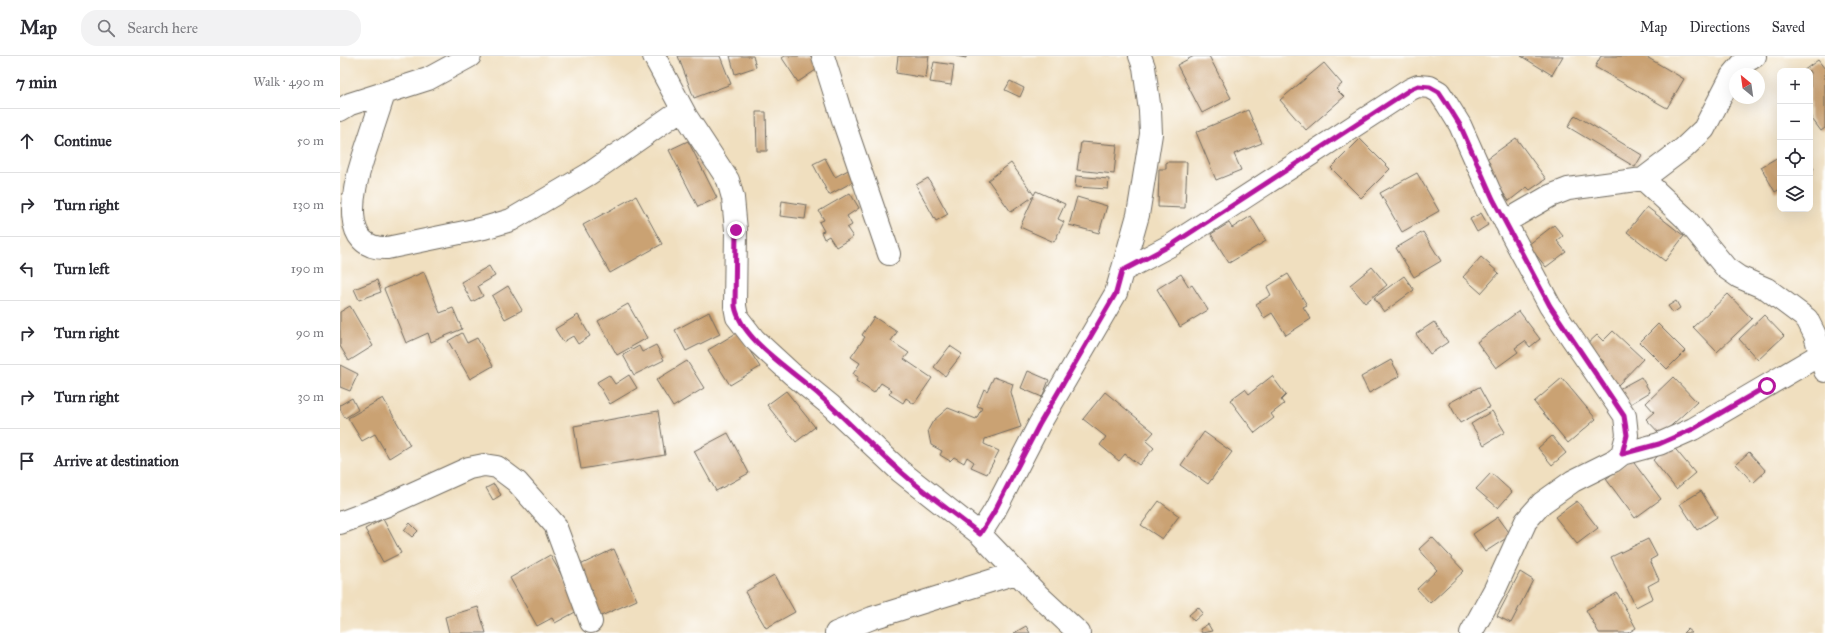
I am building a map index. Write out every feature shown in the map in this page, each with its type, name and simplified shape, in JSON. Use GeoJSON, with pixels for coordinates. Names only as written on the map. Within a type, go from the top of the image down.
{"type":"FeatureCollection","features":[{"type":"Feature","properties":{"kind":"street"},"geometry":{"type":"LineString","coordinates":[[343,108],[428,79],[470,56]]}},
{"type":"Feature","properties":{"kind":"street"},"geometry":{"type":"LineString","coordinates":[[654,56],[682,109],[728,180],[733,198],[736,230],[735,306],[737,317],[742,325],[754,339],[792,374],[825,400],[900,471],[980,534],[1036,594],[1080,633]]}},
{"type":"Feature","properties":{"kind":"street"},"geometry":{"type":"LineString","coordinates":[[823,56],[844,123],[889,254]]}},
{"type":"Feature","properties":{"kind":"street"},"geometry":{"type":"LineString","coordinates":[[980,534],[994,512],[1039,425],[1116,293],[1138,216],[1151,134],[1144,67],[1140,56]]}},
{"type":"Feature","properties":{"kind":"street"},"geometry":{"type":"LineString","coordinates":[[1505,222],[1550,196],[1568,188],[1643,179],[1684,148],[1704,129],[1731,77],[1742,64],[1755,56]]}},
{"type":"Feature","properties":{"kind":"street"},"geometry":{"type":"LineString","coordinates":[[1122,271],[1173,244],[1392,101],[1418,86],[1430,87],[1439,92],[1460,125],[1478,168],[1550,306],[1624,416],[1627,435],[1622,454]]}},
{"type":"Feature","properties":{"kind":"street"},"geometry":{"type":"LineString","coordinates":[[384,94],[351,195],[347,216],[348,225],[360,244],[374,249],[387,248],[484,228],[511,220],[588,174],[682,109]]}},
{"type":"Feature","properties":{"kind":"street"},"geometry":{"type":"LineString","coordinates":[[1471,633],[1495,589],[1526,521],[1548,499],[1573,481],[1613,461],[1622,454],[1659,444],[1693,429],[1823,363],[1815,335],[1807,319],[1767,289],[1739,277],[1726,268],[1710,251],[1684,218],[1643,179]]}},
{"type":"Feature","properties":{"kind":"street"},"geometry":{"type":"LineString","coordinates":[[340,523],[385,506],[469,468],[484,465],[497,467],[517,482],[555,525],[591,622]]}},
{"type":"Feature","properties":{"kind":"street"},"geometry":{"type":"LineString","coordinates":[[836,633],[872,618],[1016,572]]}},
{"type":"Feature","properties":{"kind":"building"},"geometry":{"type":"Polygon","coordinates":[[[678,56],[720,56],[731,84],[694,98],[678,56]]]}},
{"type":"Feature","properties":{"kind":"building"},"geometry":{"type":"Polygon","coordinates":[[[730,56],[753,56],[756,67],[735,74],[730,56]]]}},
{"type":"Feature","properties":{"kind":"building"},"geometry":{"type":"Polygon","coordinates":[[[785,56],[811,56],[819,68],[798,82],[782,58],[785,56]]]}},
{"type":"Feature","properties":{"kind":"building"},"geometry":{"type":"Polygon","coordinates":[[[898,56],[929,56],[926,78],[896,73],[898,56]]]}},
{"type":"Feature","properties":{"kind":"building"},"geometry":{"type":"Polygon","coordinates":[[[1194,56],[1209,56],[1231,98],[1202,113],[1177,65],[1194,56]]]}},
{"type":"Feature","properties":{"kind":"building"},"geometry":{"type":"Polygon","coordinates":[[[1521,56],[1563,56],[1552,75],[1521,56]]]}},
{"type":"Feature","properties":{"kind":"building"},"geometry":{"type":"Polygon","coordinates":[[[1601,56],[1645,56],[1684,79],[1667,108],[1595,67],[1601,56]]]}},
{"type":"Feature","properties":{"kind":"building"},"geometry":{"type":"Polygon","coordinates":[[[1818,60],[1825,69],[1825,128],[1821,131],[1813,120],[1813,68],[1807,68],[1818,60]]]}},
{"type":"Feature","properties":{"kind":"building"},"geometry":{"type":"Polygon","coordinates":[[[934,62],[954,65],[951,85],[930,82],[934,62]]]}},
{"type":"Feature","properties":{"kind":"building"},"geometry":{"type":"Polygon","coordinates":[[[1324,63],[1342,84],[1336,89],[1344,97],[1306,130],[1280,100],[1324,63]]]}},
{"type":"Feature","properties":{"kind":"building"},"geometry":{"type":"Polygon","coordinates":[[[1010,81],[1024,88],[1020,97],[1005,90],[1010,81]]]}},
{"type":"Feature","properties":{"kind":"building"},"geometry":{"type":"Polygon","coordinates":[[[1248,110],[1262,143],[1234,154],[1241,170],[1216,180],[1196,132],[1248,110]]]}},
{"type":"Feature","properties":{"kind":"building"},"geometry":{"type":"Polygon","coordinates":[[[756,112],[766,112],[767,151],[757,151],[756,112]]]}},
{"type":"Feature","properties":{"kind":"building"},"geometry":{"type":"Polygon","coordinates":[[[1575,115],[1642,155],[1635,167],[1568,127],[1575,115]]]}},
{"type":"Feature","properties":{"kind":"building"},"geometry":{"type":"Polygon","coordinates":[[[1516,138],[1546,179],[1530,190],[1527,187],[1509,201],[1481,163],[1516,138]]]}},
{"type":"Feature","properties":{"kind":"building"},"geometry":{"type":"Polygon","coordinates":[[[1360,139],[1390,169],[1361,198],[1331,168],[1360,139]]]}},
{"type":"Feature","properties":{"kind":"building"},"geometry":{"type":"Polygon","coordinates":[[[688,141],[717,198],[698,207],[669,150],[688,141]]]}},
{"type":"Feature","properties":{"kind":"building"},"geometry":{"type":"Polygon","coordinates":[[[1081,142],[1117,145],[1114,174],[1077,170],[1081,142]]]}},
{"type":"Feature","properties":{"kind":"building"},"geometry":{"type":"Polygon","coordinates":[[[825,158],[835,177],[852,168],[858,179],[829,195],[813,164],[825,158]]]}},
{"type":"Feature","properties":{"kind":"building"},"geometry":{"type":"Polygon","coordinates":[[[1777,158],[1777,191],[1775,192],[1761,167],[1777,158]]]}},
{"type":"Feature","properties":{"kind":"building"},"geometry":{"type":"Polygon","coordinates":[[[1166,162],[1187,162],[1185,208],[1158,207],[1159,169],[1166,169],[1166,162]]]}},
{"type":"Feature","properties":{"kind":"building"},"geometry":{"type":"Polygon","coordinates":[[[1011,163],[1034,195],[1036,191],[1065,204],[1058,219],[1064,222],[1054,242],[1020,227],[1034,196],[1011,212],[988,180],[1011,163]]]}},
{"type":"Feature","properties":{"kind":"building"},"geometry":{"type":"Polygon","coordinates":[[[1417,173],[1439,211],[1402,232],[1380,193],[1417,173]]]}},
{"type":"Feature","properties":{"kind":"building"},"geometry":{"type":"Polygon","coordinates":[[[1076,176],[1109,179],[1108,189],[1075,187],[1076,176]]]}},
{"type":"Feature","properties":{"kind":"building"},"geometry":{"type":"Polygon","coordinates":[[[928,178],[948,214],[936,221],[916,185],[928,178]]]}},
{"type":"Feature","properties":{"kind":"building"},"geometry":{"type":"Polygon","coordinates":[[[850,193],[859,208],[847,216],[852,225],[847,228],[853,237],[836,247],[829,236],[824,239],[821,232],[824,231],[819,222],[824,220],[819,211],[850,193]]]}},
{"type":"Feature","properties":{"kind":"building"},"geometry":{"type":"Polygon","coordinates":[[[636,196],[662,244],[610,273],[583,225],[636,196]]]}},
{"type":"Feature","properties":{"kind":"building"},"geometry":{"type":"Polygon","coordinates":[[[1077,197],[1107,206],[1099,233],[1069,225],[1077,197]]]}},
{"type":"Feature","properties":{"kind":"building"},"geometry":{"type":"Polygon","coordinates":[[[782,201],[807,205],[805,219],[780,216],[782,201]]]}},
{"type":"Feature","properties":{"kind":"building"},"geometry":{"type":"Polygon","coordinates":[[[1647,207],[1684,236],[1665,261],[1627,232],[1647,207]]]}},
{"type":"Feature","properties":{"kind":"building"},"geometry":{"type":"Polygon","coordinates":[[[1481,213],[1488,225],[1477,232],[1470,219],[1481,213]]]}},
{"type":"Feature","properties":{"kind":"building"},"geometry":{"type":"Polygon","coordinates":[[[1251,216],[1266,241],[1229,263],[1211,234],[1229,223],[1232,228],[1251,216]]]}},
{"type":"Feature","properties":{"kind":"building"},"geometry":{"type":"Polygon","coordinates":[[[1554,225],[1563,236],[1557,241],[1566,252],[1546,267],[1528,245],[1554,225]]]}},
{"type":"Feature","properties":{"kind":"building"},"geometry":{"type":"Polygon","coordinates":[[[1423,232],[1441,261],[1414,277],[1396,248],[1423,232]]]}},
{"type":"Feature","properties":{"kind":"building"},"geometry":{"type":"Polygon","coordinates":[[[1481,257],[1499,273],[1481,293],[1463,277],[1481,257]]]}},
{"type":"Feature","properties":{"kind":"building"},"geometry":{"type":"Polygon","coordinates":[[[489,266],[495,276],[478,286],[483,296],[472,302],[461,282],[489,266]]]}},
{"type":"Feature","properties":{"kind":"building"},"geometry":{"type":"Polygon","coordinates":[[[1372,267],[1387,285],[1365,303],[1350,285],[1372,267]]]}},
{"type":"Feature","properties":{"kind":"building"},"geometry":{"type":"Polygon","coordinates":[[[424,272],[440,313],[453,308],[462,329],[431,342],[428,333],[406,343],[384,289],[424,272]]]}},
{"type":"Feature","properties":{"kind":"building"},"geometry":{"type":"Polygon","coordinates":[[[1181,274],[1189,287],[1192,285],[1208,310],[1180,327],[1157,289],[1181,274]]]}},
{"type":"Feature","properties":{"kind":"building"},"geometry":{"type":"Polygon","coordinates":[[[1288,274],[1307,305],[1303,307],[1311,319],[1286,335],[1272,313],[1264,318],[1256,304],[1271,295],[1267,287],[1288,274]]]}},
{"type":"Feature","properties":{"kind":"building"},"geometry":{"type":"Polygon","coordinates":[[[1404,276],[1414,290],[1384,312],[1374,298],[1404,276]]]}},
{"type":"Feature","properties":{"kind":"building"},"geometry":{"type":"Polygon","coordinates":[[[377,280],[381,292],[359,300],[354,289],[377,280]]]}},
{"type":"Feature","properties":{"kind":"building"},"geometry":{"type":"Polygon","coordinates":[[[508,286],[522,310],[505,319],[492,296],[508,286]]]}},
{"type":"Feature","properties":{"kind":"building"},"geometry":{"type":"Polygon","coordinates":[[[1728,294],[1752,319],[1717,352],[1693,327],[1728,294]]]}},
{"type":"Feature","properties":{"kind":"building"},"geometry":{"type":"Polygon","coordinates":[[[1676,301],[1680,308],[1673,313],[1668,306],[1676,301]]]}},
{"type":"Feature","properties":{"kind":"building"},"geometry":{"type":"Polygon","coordinates":[[[628,304],[647,338],[617,355],[598,321],[628,304]]]}},
{"type":"Feature","properties":{"kind":"building"},"geometry":{"type":"Polygon","coordinates":[[[350,306],[373,346],[349,361],[340,346],[340,312],[350,306]]]}},
{"type":"Feature","properties":{"kind":"building"},"geometry":{"type":"Polygon","coordinates":[[[1519,311],[1540,339],[1530,347],[1525,341],[1515,348],[1518,352],[1496,368],[1477,342],[1519,311]]]}},
{"type":"Feature","properties":{"kind":"building"},"geometry":{"type":"Polygon","coordinates":[[[709,312],[720,334],[686,351],[675,330],[709,312]]]}},
{"type":"Feature","properties":{"kind":"building"},"geometry":{"type":"Polygon","coordinates":[[[578,315],[590,336],[578,344],[573,336],[563,342],[555,329],[578,315]]]}},
{"type":"Feature","properties":{"kind":"building"},"geometry":{"type":"Polygon","coordinates":[[[1764,315],[1784,336],[1758,360],[1739,339],[1764,315]]]}},
{"type":"Feature","properties":{"kind":"building"},"geometry":{"type":"Polygon","coordinates":[[[874,317],[897,332],[891,341],[909,353],[904,359],[932,378],[914,404],[906,398],[903,403],[889,394],[892,390],[881,383],[874,393],[856,381],[858,377],[853,374],[860,363],[851,357],[865,337],[862,335],[874,317]]]}},
{"type":"Feature","properties":{"kind":"building"},"geometry":{"type":"Polygon","coordinates":[[[1434,322],[1448,342],[1430,354],[1416,334],[1434,322]]]}},
{"type":"Feature","properties":{"kind":"building"},"geometry":{"type":"Polygon","coordinates":[[[1658,324],[1685,351],[1667,369],[1640,342],[1658,324]]]}},
{"type":"Feature","properties":{"kind":"building"},"geometry":{"type":"Polygon","coordinates":[[[1613,331],[1643,359],[1618,385],[1599,368],[1604,362],[1586,345],[1597,335],[1603,341],[1613,331]]]}},
{"type":"Feature","properties":{"kind":"building"},"geometry":{"type":"Polygon","coordinates":[[[738,332],[760,367],[730,385],[708,350],[738,332]]]}},
{"type":"Feature","properties":{"kind":"building"},"geometry":{"type":"Polygon","coordinates":[[[462,333],[467,343],[477,338],[493,366],[470,379],[448,341],[462,333]]]}},
{"type":"Feature","properties":{"kind":"building"},"geometry":{"type":"Polygon","coordinates":[[[656,345],[664,360],[634,375],[623,355],[639,346],[642,352],[656,345]]]}},
{"type":"Feature","properties":{"kind":"building"},"geometry":{"type":"Polygon","coordinates":[[[950,346],[962,354],[945,376],[934,367],[950,346]]]}},
{"type":"Feature","properties":{"kind":"building"},"geometry":{"type":"Polygon","coordinates":[[[1391,360],[1400,376],[1369,393],[1361,377],[1391,360]]]}},
{"type":"Feature","properties":{"kind":"building"},"geometry":{"type":"Polygon","coordinates":[[[687,361],[704,388],[673,407],[656,380],[687,361]]]}},
{"type":"Feature","properties":{"kind":"building"},"geometry":{"type":"Polygon","coordinates":[[[340,365],[358,374],[350,391],[340,387],[340,365]]]}},
{"type":"Feature","properties":{"kind":"building"},"geometry":{"type":"Polygon","coordinates":[[[1028,371],[1049,380],[1042,397],[1021,388],[1028,371]]]}},
{"type":"Feature","properties":{"kind":"building"},"geometry":{"type":"Polygon","coordinates":[[[609,375],[615,384],[629,375],[637,388],[610,404],[597,382],[609,375]]]}},
{"type":"Feature","properties":{"kind":"building"},"geometry":{"type":"Polygon","coordinates":[[[1272,376],[1286,395],[1281,400],[1284,404],[1271,414],[1274,418],[1255,433],[1230,400],[1245,389],[1249,394],[1272,376]]]}},
{"type":"Feature","properties":{"kind":"building"},"geometry":{"type":"Polygon","coordinates":[[[994,377],[1013,384],[1011,392],[1021,427],[985,439],[984,444],[999,451],[987,474],[971,467],[974,462],[967,457],[964,463],[954,457],[950,461],[940,455],[942,451],[931,445],[928,430],[933,421],[948,408],[976,419],[982,408],[977,406],[984,389],[987,391],[994,377]]]}},
{"type":"Feature","properties":{"kind":"building"},"geometry":{"type":"Polygon","coordinates":[[[1641,377],[1650,392],[1627,406],[1617,390],[1641,377]]]}},
{"type":"Feature","properties":{"kind":"building"},"geometry":{"type":"Polygon","coordinates":[[[1673,377],[1697,402],[1661,435],[1646,419],[1654,412],[1646,403],[1673,377]]]}},
{"type":"Feature","properties":{"kind":"building"},"geometry":{"type":"Polygon","coordinates":[[[1562,378],[1596,419],[1568,443],[1534,402],[1562,378]]]}},
{"type":"Feature","properties":{"kind":"building"},"geometry":{"type":"Polygon","coordinates":[[[1479,387],[1490,407],[1460,423],[1449,403],[1479,387]]]}},
{"type":"Feature","properties":{"kind":"building"},"geometry":{"type":"Polygon","coordinates":[[[786,391],[815,427],[796,442],[767,405],[786,391]]]}},
{"type":"Feature","properties":{"kind":"building"},"geometry":{"type":"Polygon","coordinates":[[[1105,392],[1154,432],[1146,441],[1154,448],[1139,465],[1125,454],[1119,461],[1100,445],[1106,437],[1083,419],[1105,392]]]}},
{"type":"Feature","properties":{"kind":"building"},"geometry":{"type":"Polygon","coordinates":[[[352,398],[358,410],[345,418],[340,409],[340,405],[352,398]]]}},
{"type":"Feature","properties":{"kind":"building"},"geometry":{"type":"Polygon","coordinates":[[[383,398],[410,445],[389,458],[375,434],[362,441],[348,418],[383,398]]]}},
{"type":"Feature","properties":{"kind":"building"},"geometry":{"type":"Polygon","coordinates":[[[658,411],[665,455],[581,469],[574,426],[658,411]]]}},
{"type":"Feature","properties":{"kind":"building"},"geometry":{"type":"Polygon","coordinates":[[[1492,411],[1505,432],[1484,445],[1471,424],[1492,411]]]}},
{"type":"Feature","properties":{"kind":"building"},"geometry":{"type":"Polygon","coordinates":[[[1204,432],[1232,452],[1208,484],[1181,465],[1204,432]]]}},
{"type":"Feature","properties":{"kind":"building"},"geometry":{"type":"Polygon","coordinates":[[[728,433],[749,473],[716,491],[694,451],[728,433]]]}},
{"type":"Feature","properties":{"kind":"building"},"geometry":{"type":"Polygon","coordinates":[[[1552,436],[1566,453],[1552,465],[1538,448],[1552,436]]]}},
{"type":"Feature","properties":{"kind":"building"},"geometry":{"type":"Polygon","coordinates":[[[1672,445],[1695,473],[1676,489],[1653,460],[1672,445]]]}},
{"type":"Feature","properties":{"kind":"building"},"geometry":{"type":"Polygon","coordinates":[[[1749,452],[1766,471],[1753,483],[1736,464],[1749,452]]]}},
{"type":"Feature","properties":{"kind":"building"},"geometry":{"type":"Polygon","coordinates":[[[1631,459],[1661,499],[1635,518],[1606,479],[1631,459]]]}},
{"type":"Feature","properties":{"kind":"building"},"geometry":{"type":"Polygon","coordinates":[[[1491,473],[1512,492],[1498,508],[1476,489],[1491,473]]]}},
{"type":"Feature","properties":{"kind":"building"},"geometry":{"type":"Polygon","coordinates":[[[494,484],[501,495],[493,500],[486,488],[494,484]]]}},
{"type":"Feature","properties":{"kind":"building"},"geometry":{"type":"Polygon","coordinates":[[[1701,491],[1717,517],[1697,530],[1680,504],[1701,491]]]}},
{"type":"Feature","properties":{"kind":"building"},"geometry":{"type":"Polygon","coordinates":[[[1159,501],[1179,516],[1162,539],[1141,525],[1159,501]]]}},
{"type":"Feature","properties":{"kind":"building"},"geometry":{"type":"Polygon","coordinates":[[[1577,501],[1598,528],[1577,544],[1555,517],[1577,501]]]}},
{"type":"Feature","properties":{"kind":"building"},"geometry":{"type":"Polygon","coordinates":[[[1498,517],[1511,535],[1485,552],[1473,534],[1498,517]]]}},
{"type":"Feature","properties":{"kind":"building"},"geometry":{"type":"Polygon","coordinates":[[[383,519],[401,553],[383,562],[365,529],[383,519]]]}},
{"type":"Feature","properties":{"kind":"building"},"geometry":{"type":"Polygon","coordinates":[[[410,523],[418,531],[412,537],[404,530],[410,523]]]}},
{"type":"Feature","properties":{"kind":"building"},"geometry":{"type":"Polygon","coordinates":[[[1432,537],[1464,571],[1430,603],[1417,589],[1437,570],[1419,549],[1432,537]]]}},
{"type":"Feature","properties":{"kind":"building"},"geometry":{"type":"Polygon","coordinates":[[[1648,539],[1657,556],[1650,560],[1659,580],[1648,586],[1653,598],[1636,607],[1611,557],[1648,539]]]}},
{"type":"Feature","properties":{"kind":"building"},"geometry":{"type":"Polygon","coordinates":[[[614,549],[637,600],[601,616],[578,566],[614,549]]]}},
{"type":"Feature","properties":{"kind":"building"},"geometry":{"type":"Polygon","coordinates":[[[550,555],[581,609],[555,623],[552,618],[537,626],[510,578],[550,555]]]}},
{"type":"Feature","properties":{"kind":"building"},"geometry":{"type":"Polygon","coordinates":[[[1520,572],[1533,580],[1511,623],[1497,616],[1520,572]]]}},
{"type":"Feature","properties":{"kind":"building"},"geometry":{"type":"Polygon","coordinates":[[[774,575],[795,612],[766,628],[745,592],[774,575]]]}},
{"type":"Feature","properties":{"kind":"building"},"geometry":{"type":"Polygon","coordinates":[[[1617,593],[1636,628],[1628,633],[1599,633],[1586,610],[1617,593]]]}},
{"type":"Feature","properties":{"kind":"building"},"geometry":{"type":"Polygon","coordinates":[[[478,607],[486,633],[449,633],[445,617],[478,607]]]}},
{"type":"Feature","properties":{"kind":"building"},"geometry":{"type":"Polygon","coordinates":[[[1198,607],[1203,613],[1194,621],[1189,615],[1198,607]]]}},
{"type":"Feature","properties":{"kind":"building"},"geometry":{"type":"Polygon","coordinates":[[[1208,624],[1212,631],[1202,633],[1200,629],[1208,624]]]}},
{"type":"Feature","properties":{"kind":"building"},"geometry":{"type":"Polygon","coordinates":[[[1026,626],[1030,633],[1014,633],[1026,626]]]}},
{"type":"Feature","properties":{"kind":"building"},"geometry":{"type":"Polygon","coordinates":[[[1687,629],[1692,633],[1683,633],[1687,629]]]}},
{"type":"Feature","properties":{"kind":"route"},"geometry":{"type":"LineString","coordinates":[[736,230],[735,306],[737,317],[742,325],[754,339],[792,374],[814,390],[900,471],[980,534],[994,512],[1039,425],[1116,293],[1122,271],[1173,244],[1230,209],[1411,89],[1418,86],[1430,87],[1439,92],[1447,104],[1460,125],[1493,199],[1550,306],[1570,338],[1589,363],[1624,416],[1627,427],[1627,435],[1622,454],[1659,444],[1693,429],[1767,386]]}}]}
